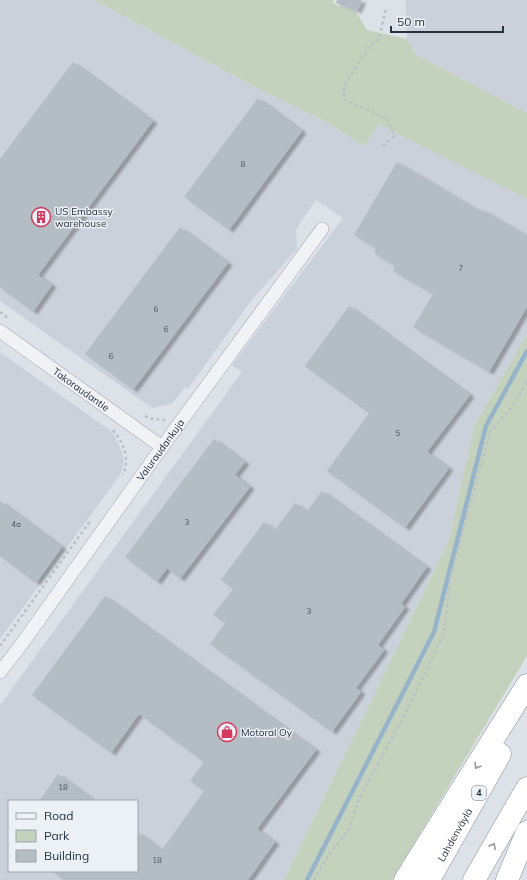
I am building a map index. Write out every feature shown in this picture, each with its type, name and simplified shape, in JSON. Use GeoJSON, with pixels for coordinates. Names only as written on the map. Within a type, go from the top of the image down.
{"type":"FeatureCollection","features":[{"type":"Feature","properties":{"kind":"highway"},"geometry":{"type":"LineString","coordinates":[[405,880],[527,685]]}},
{"type":"Feature","properties":{"kind":"highway","name":"Lahdenväylä"},"geometry":{"type":"LineString","coordinates":[[429,880],[527,706]]}},
{"type":"Feature","properties":{"kind":"highway"},"geometry":{"type":"LineString","coordinates":[[474,880],[527,788]]}},
{"type":"Feature","properties":{"kind":"highway"},"geometry":{"type":"LineString","coordinates":[[507,880],[527,832]]}},
{"type":"Feature","properties":{"kind":"street","name":"Valuraudankuja"},"geometry":{"type":"LineString","coordinates":[[0,672],[21,645],[162,447],[322,229]]}},
{"type":"Feature","properties":{"kind":"street","name":"Takoraudantie"},"geometry":{"type":"LineString","coordinates":[[0,331],[162,447]]}},
{"type":"Feature","properties":{"kind":"path"},"geometry":{"type":"LineString","coordinates":[[383,146],[394,136],[388,119],[344,99],[344,86],[368,48],[380,39],[386,8]]}},
{"type":"Feature","properties":{"kind":"path"},"geometry":{"type":"LineString","coordinates":[[314,880],[328,856],[348,831],[358,801],[404,716],[444,633],[450,579],[490,432],[514,405],[527,380]]}},
{"type":"Feature","properties":{"kind":"path"},"geometry":{"type":"LineString","coordinates":[[140,413],[153,420],[167,420]]}},
{"type":"Feature","properties":{"kind":"path"},"geometry":{"type":"LineString","coordinates":[[112,428],[120,438],[126,457],[124,474],[120,480]]}},
{"type":"Feature","properties":{"kind":"path"},"geometry":{"type":"LineString","coordinates":[[0,646],[93,517]]}},
{"type":"Feature","properties":{"kind":"shaded area"},"geometry":{"type":"Polygon","coordinates":[[[0,0],[94,0],[255,87],[328,123],[364,146],[378,123],[527,199],[527,334],[474,426],[449,540],[284,880],[0,880],[0,705],[242,372],[232,365],[343,218],[316,200],[296,229],[297,249],[250,302],[188,389],[185,387],[172,404],[152,408],[0,301],[0,0]]]}},
{"type":"Feature","properties":{"kind":"shaded area"},"geometry":{"type":"Polygon","coordinates":[[[406,0],[527,0],[527,113],[416,55],[407,39],[406,0]]]}},
{"type":"Feature","properties":{"kind":"shaded area"},"geometry":{"type":"Polygon","coordinates":[[[0,352],[111,431],[122,452],[124,464],[120,475],[0,639],[0,352]]]}},
{"type":"Feature","properties":{"kind":"green space"},"geometry":{"type":"Polygon","coordinates":[[[94,0],[334,0],[332,3],[356,12],[367,30],[407,39],[416,55],[527,113],[527,199],[379,124],[364,146],[328,123],[255,87],[94,0]]]}},
{"type":"Feature","properties":{"kind":"green space"},"geometry":{"type":"Polygon","coordinates":[[[527,334],[527,656],[392,880],[284,880],[449,540],[474,426],[527,334]]]}},
{"type":"Feature","properties":{"kind":"building"},"geometry":{"type":"Polygon","coordinates":[[[337,0],[362,0],[357,11],[336,3],[337,0]]]}},
{"type":"Feature","properties":{"kind":"building","name":"US Embassy warehouse"},"geometry":{"type":"Polygon","coordinates":[[[73,62],[153,121],[38,275],[52,285],[33,312],[0,287],[0,159],[73,62]]]}},
{"type":"Feature","properties":{"kind":"building"},"geometry":{"type":"Polygon","coordinates":[[[258,98],[302,131],[229,230],[184,197],[258,98]]]}},
{"type":"Feature","properties":{"kind":"building"},"geometry":{"type":"Polygon","coordinates":[[[397,162],[481,212],[483,210],[527,236],[527,307],[489,372],[413,327],[433,294],[393,271],[395,266],[374,253],[376,248],[354,235],[397,162]]]}},
{"type":"Feature","properties":{"kind":"building"},"geometry":{"type":"Polygon","coordinates":[[[180,227],[228,263],[133,390],[85,354],[180,227]]]}},
{"type":"Feature","properties":{"kind":"building"},"geometry":{"type":"Polygon","coordinates":[[[349,306],[470,395],[427,452],[449,468],[405,528],[327,471],[369,413],[305,366],[349,306]]]}},
{"type":"Feature","properties":{"kind":"building"},"geometry":{"type":"Polygon","coordinates":[[[214,439],[245,462],[235,475],[250,487],[180,579],[167,568],[157,582],[125,557],[214,439]]]}},
{"type":"Feature","properties":{"kind":"building"},"geometry":{"type":"Polygon","coordinates":[[[322,491],[427,567],[401,604],[405,607],[378,645],[384,650],[356,688],[361,692],[332,732],[210,644],[225,623],[213,615],[233,589],[221,580],[264,522],[275,530],[295,503],[307,511],[322,491]]]}},
{"type":"Feature","properties":{"kind":"building"},"geometry":{"type":"Polygon","coordinates":[[[0,501],[62,547],[36,583],[0,556],[0,501]]]}},
{"type":"Feature","properties":{"kind":"building","name":"Motoral Oy"},"geometry":{"type":"Polygon","coordinates":[[[105,596],[316,750],[257,829],[275,842],[248,880],[64,880],[53,872],[138,872],[138,833],[162,850],[204,791],[190,781],[204,762],[139,714],[111,753],[32,695],[105,596]]]}},
{"type":"Feature","properties":{"kind":"building"},"geometry":{"type":"Polygon","coordinates":[[[58,774],[94,800],[40,800],[58,774]]]}},
{"type":"Feature","properties":{"kind":"waterway"},"geometry":{"type":"LineString","coordinates":[[307,880],[434,632],[486,426],[527,351]]}},
{"type":"Feature","properties":{"kind":"place","name":"US Embassy warehouse"},"geometry":{"type":"Point","coordinates":[41,217]}},
{"type":"Feature","properties":{"kind":"place","name":"Motoral Oy"},"geometry":{"type":"Point","coordinates":[227,732]}}]}
